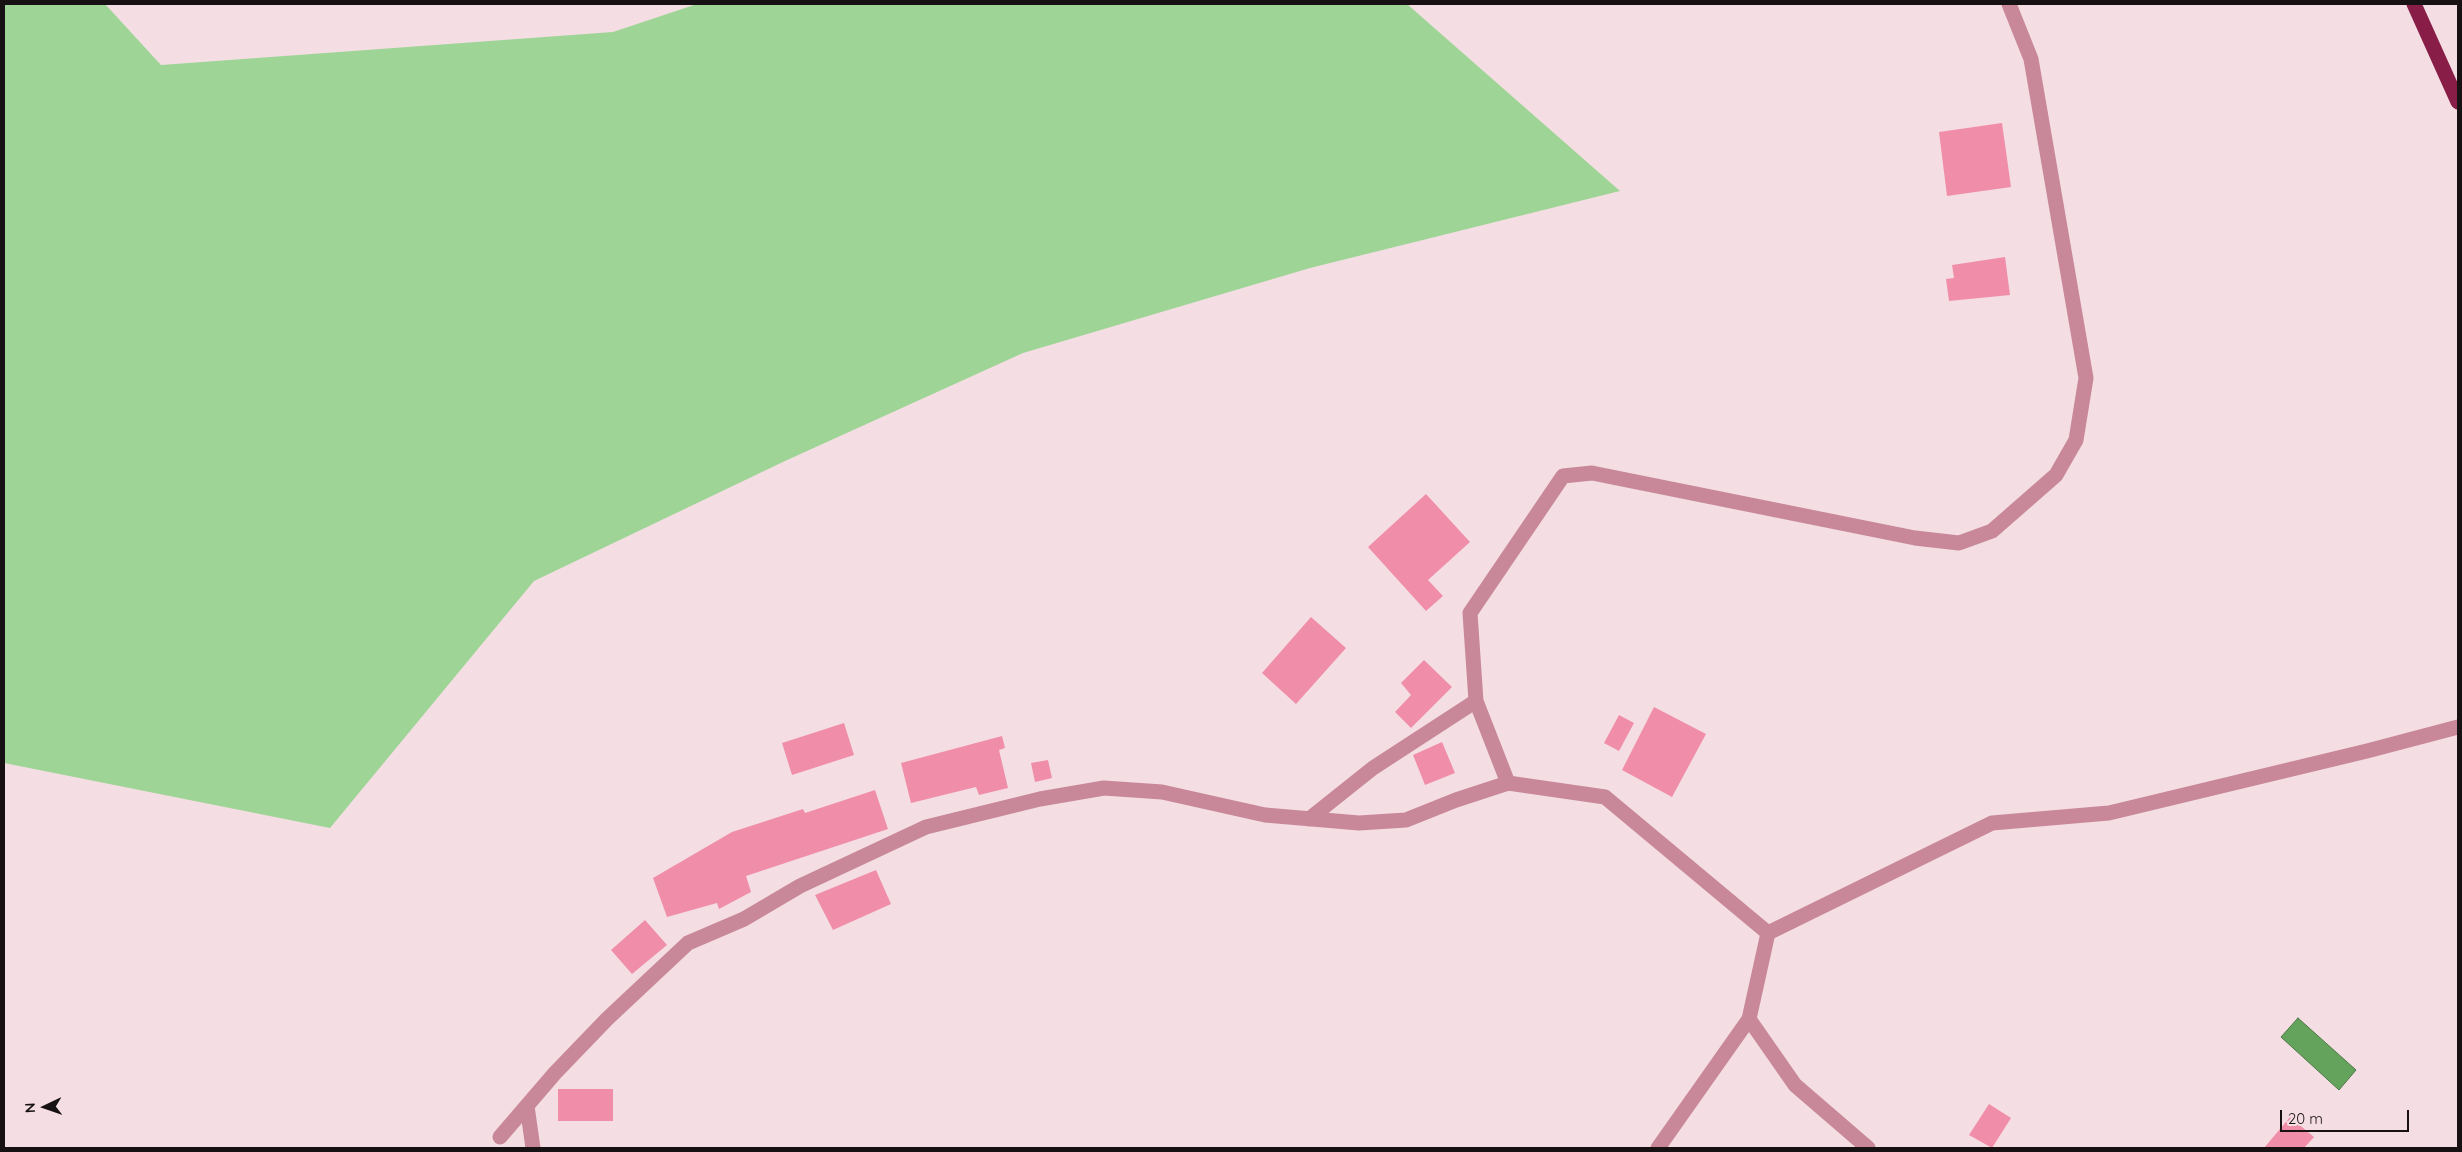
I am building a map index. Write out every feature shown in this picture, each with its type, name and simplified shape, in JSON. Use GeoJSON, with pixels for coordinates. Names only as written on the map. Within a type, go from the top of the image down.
{"type":"FeatureCollection","features":[{"type":"Feature","properties":{"kind":"highway"},"geometry":{"type":"LineString","coordinates":[[2414,4],[2458,102]]}},
{"type":"Feature","properties":{"kind":"street"},"geometry":{"type":"LineString","coordinates":[[1508,783],[1476,701],[1470,613],[1563,476],[1592,473],[1915,538],[1959,543],[1992,531],[2056,475],[2076,440],[2086,378],[2031,59],[2009,4]]}},
{"type":"Feature","properties":{"kind":"street"},"geometry":{"type":"LineString","coordinates":[[1310,819],[1374,768],[1476,701]]}},
{"type":"Feature","properties":{"kind":"street"},"geometry":{"type":"LineString","coordinates":[[1768,934],[1992,823],[2109,813],[2458,727]]}},
{"type":"Feature","properties":{"kind":"street"},"geometry":{"type":"LineString","coordinates":[[500,1138],[607,1019],[688,943],[744,919],[800,886],[926,828],[1040,799],[1104,788],[1162,792],[1265,816],[1359,822],[1406,820],[1456,800],[1508,783],[1605,797],[1768,934]]}},
{"type":"Feature","properties":{"kind":"street"},"geometry":{"type":"LineString","coordinates":[[1658,1148],[1749,1019],[1768,934]]}},
{"type":"Feature","properties":{"kind":"street"},"geometry":{"type":"LineString","coordinates":[[1749,1019],[1795,1085],[1868,1148]]}},
{"type":"Feature","properties":{"kind":"street"},"geometry":{"type":"LineString","coordinates":[[527,1106],[533,1148]]}},
{"type":"Feature","properties":{"kind":"shaded area"},"geometry":{"type":"Polygon","coordinates":[[[4,4],[105,4],[161,65],[613,32],[697,4],[1407,4],[1620,191],[1310,268],[1023,353],[785,461],[534,581],[330,828],[4,763],[4,4]]]}},
{"type":"Feature","properties":{"kind":"shaded area"},"geometry":{"type":"Polygon","coordinates":[[[2298,1018],[2356,1070],[2339,1090],[2281,1037],[2298,1018]]]}},
{"type":"Feature","properties":{"kind":"building"},"geometry":{"type":"Polygon","coordinates":[[[2002,123],[2011,187],[1947,196],[1939,132],[2002,123]]]}},
{"type":"Feature","properties":{"kind":"building"},"geometry":{"type":"Polygon","coordinates":[[[2005,257],[2010,295],[1949,301],[1946,279],[1954,278],[1952,265],[2005,257]]]}},
{"type":"Feature","properties":{"kind":"building"},"geometry":{"type":"Polygon","coordinates":[[[1426,494],[1470,542],[1428,580],[1443,596],[1426,611],[1368,547],[1426,494]]]}},
{"type":"Feature","properties":{"kind":"building"},"geometry":{"type":"Polygon","coordinates":[[[1311,617],[1346,648],[1296,704],[1262,673],[1311,617]]]}},
{"type":"Feature","properties":{"kind":"building"},"geometry":{"type":"Polygon","coordinates":[[[1424,660],[1452,687],[1411,728],[1395,712],[1411,695],[1401,683],[1424,660]]]}},
{"type":"Feature","properties":{"kind":"building"},"geometry":{"type":"Polygon","coordinates":[[[1654,707],[1706,734],[1672,797],[1622,770],[1654,707]]]}},
{"type":"Feature","properties":{"kind":"building"},"geometry":{"type":"Polygon","coordinates":[[[1619,715],[1634,723],[1619,751],[1604,743],[1619,715]]]}},
{"type":"Feature","properties":{"kind":"building"},"geometry":{"type":"Polygon","coordinates":[[[844,723],[854,755],[792,775],[782,743],[844,723]]]}},
{"type":"Feature","properties":{"kind":"building"},"geometry":{"type":"Polygon","coordinates":[[[1002,736],[1005,748],[999,750],[1008,788],[979,795],[976,787],[911,803],[901,763],[1002,736]]]}},
{"type":"Feature","properties":{"kind":"building"},"geometry":{"type":"Polygon","coordinates":[[[1442,742],[1455,773],[1425,785],[1413,755],[1442,742]]]}},
{"type":"Feature","properties":{"kind":"building"},"geometry":{"type":"Polygon","coordinates":[[[1048,760],[1052,778],[1035,782],[1031,763],[1048,760]]]}},
{"type":"Feature","properties":{"kind":"building"},"geometry":{"type":"Polygon","coordinates":[[[875,790],[888,829],[746,876],[751,892],[719,909],[717,903],[667,917],[653,878],[732,832],[803,809],[805,813],[875,790]]]}},
{"type":"Feature","properties":{"kind":"building"},"geometry":{"type":"Polygon","coordinates":[[[876,870],[891,904],[833,930],[815,895],[876,870]]]}},
{"type":"Feature","properties":{"kind":"building"},"geometry":{"type":"Polygon","coordinates":[[[645,920],[667,945],[632,974],[611,950],[645,920]]]}},
{"type":"Feature","properties":{"kind":"building"},"geometry":{"type":"Polygon","coordinates":[[[558,1089],[613,1089],[613,1121],[558,1121],[558,1089]]]}},
{"type":"Feature","properties":{"kind":"building"},"geometry":{"type":"Polygon","coordinates":[[[1989,1104],[2011,1118],[1992,1148],[1969,1135],[1989,1104]]]}},
{"type":"Feature","properties":{"kind":"building"},"geometry":{"type":"Polygon","coordinates":[[[2290,1117],[2314,1137],[2304,1148],[2264,1148],[2290,1117]]]}}]}
